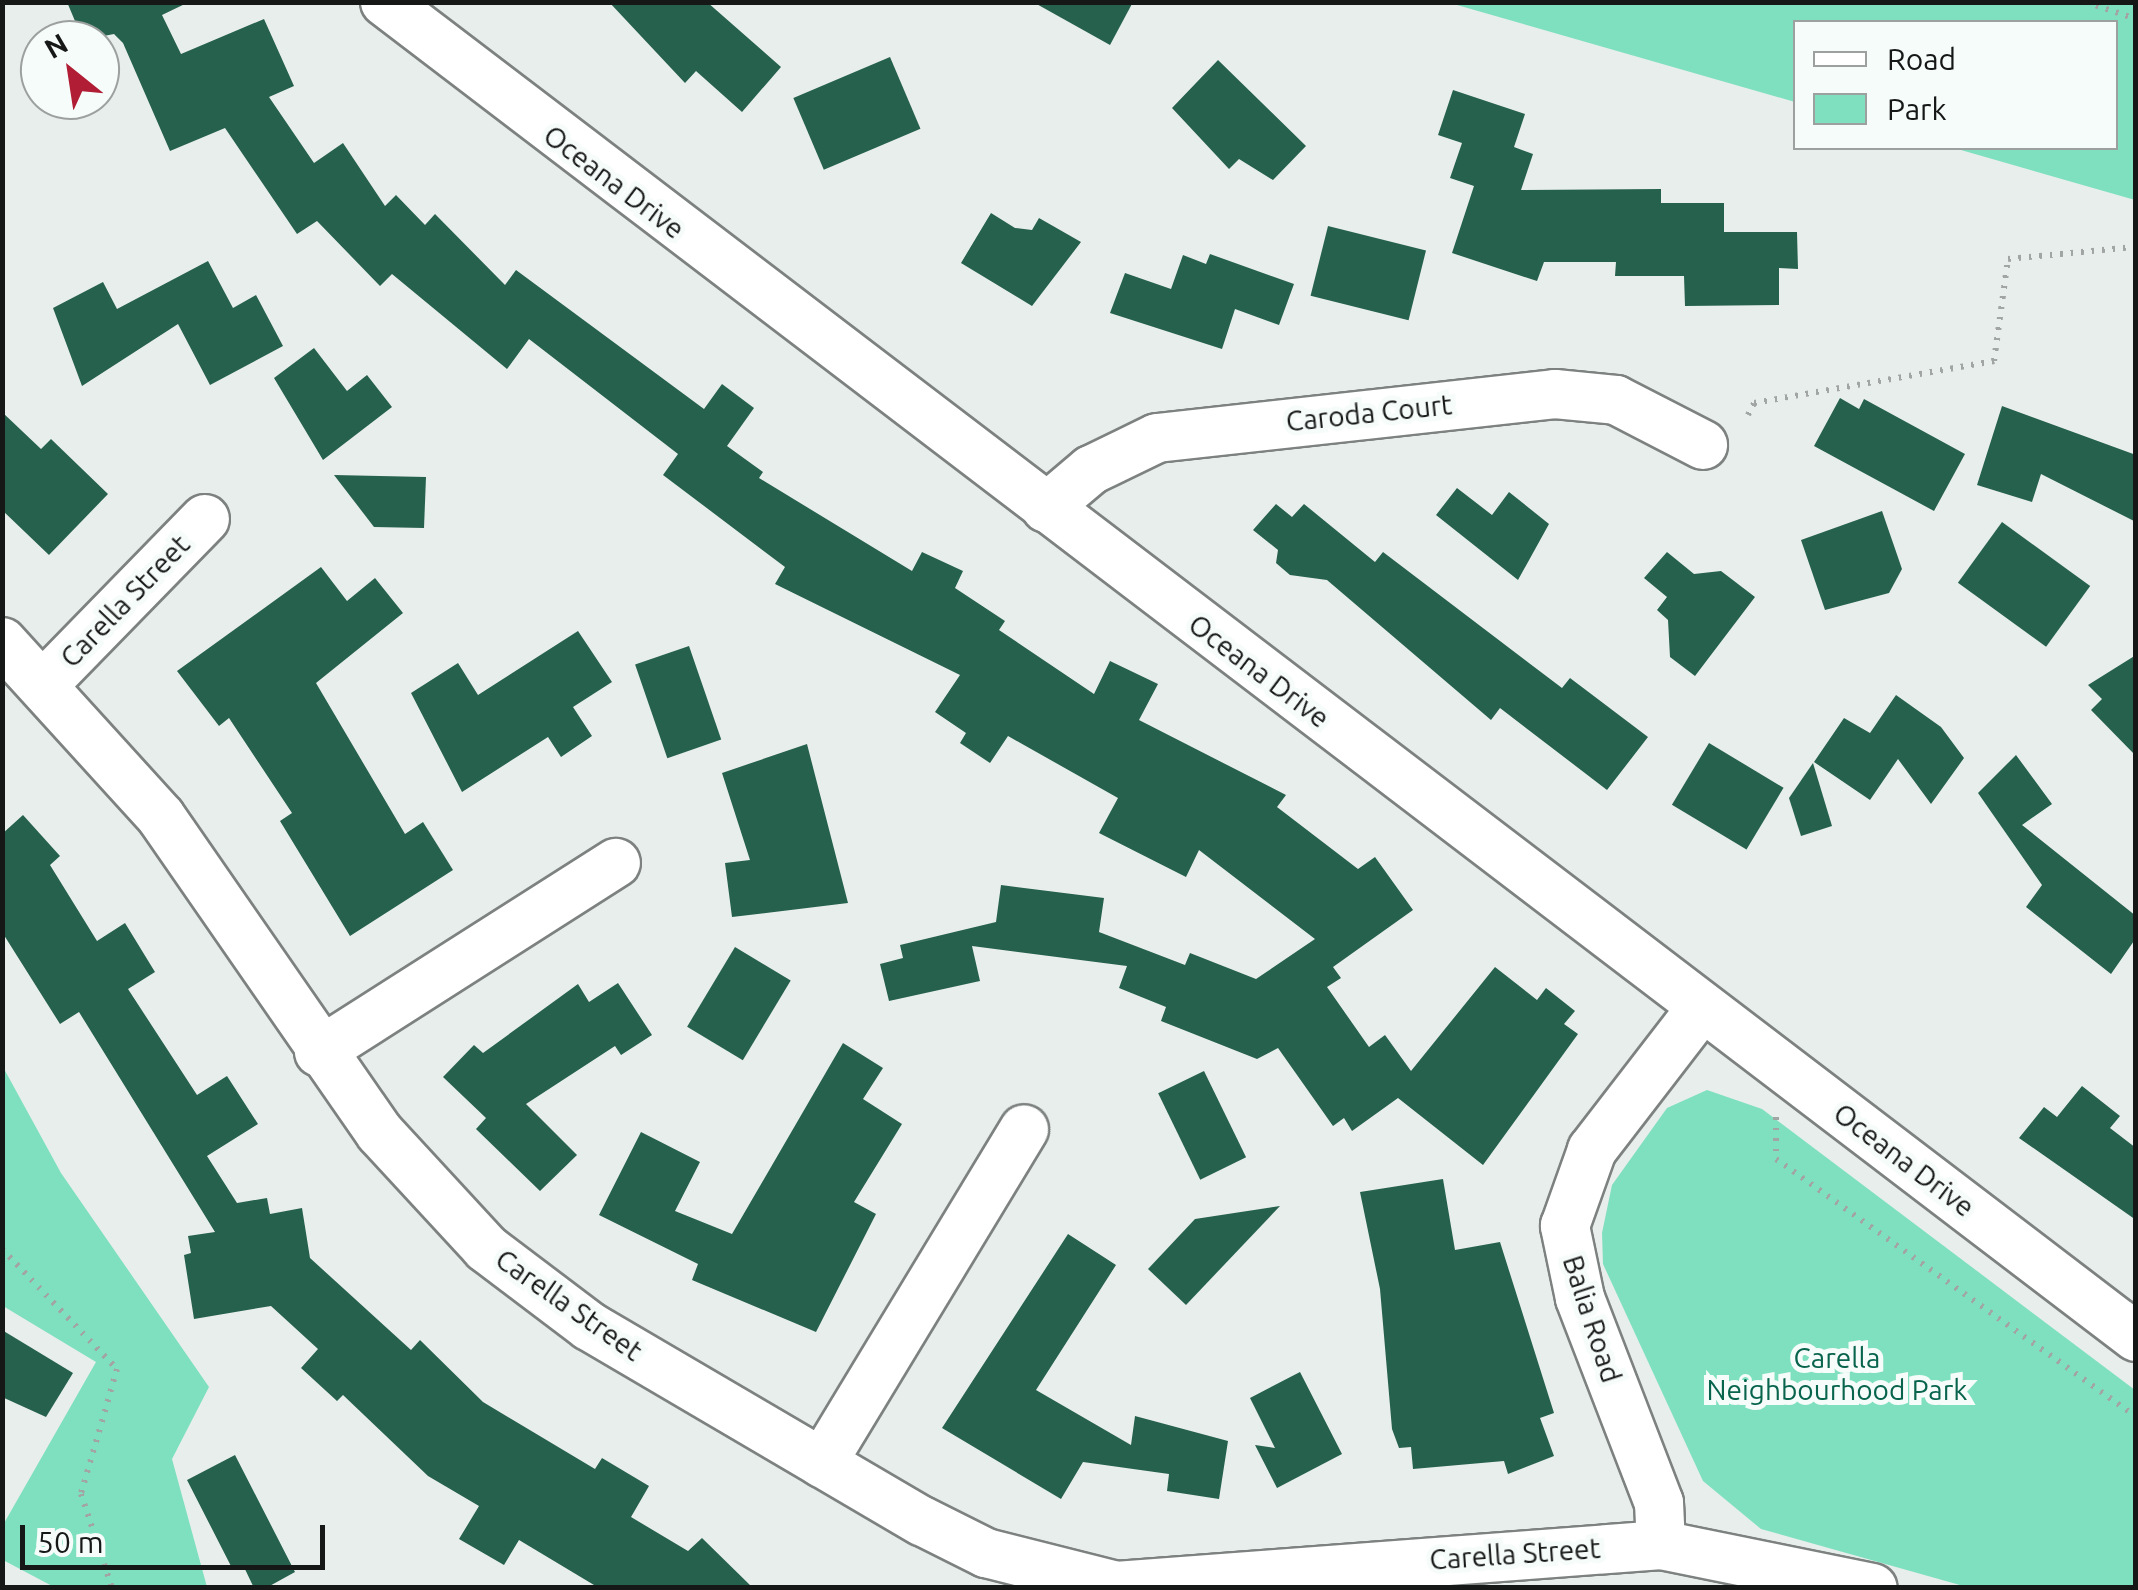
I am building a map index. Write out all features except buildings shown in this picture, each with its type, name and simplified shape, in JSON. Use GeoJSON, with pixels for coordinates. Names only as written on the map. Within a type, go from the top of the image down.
{"type":"FeatureCollection","features":[{"type":"Feature","properties":{"kind":"street","name":"Oceana Drive"},"geometry":{"type":"LineString","coordinates":[[385,2],[2136,1337]]}},
{"type":"Feature","properties":{"kind":"street","name":"Caroda Court"},"geometry":{"type":"LineString","coordinates":[[1046,508],[1107,460],[1157,438],[1555,394],[1616,400],[1703,445]]}},
{"type":"Feature","properties":{"kind":"street","name":"Carella Street"},"geometry":{"type":"LineString","coordinates":[[45,683],[205,519]]}},
{"type":"Feature","properties":{"kind":"street","name":"Carella Street"},"geometry":{"type":"LineString","coordinates":[[2,642],[45,683],[161,817],[318,1052],[437,1198],[535,1288],[822,1463],[986,1554],[1054,1582],[1207,1586],[1661,1546],[1873,1588]]}},
{"type":"Feature","properties":{"kind":"street"},"geometry":{"type":"LineString","coordinates":[[318,1052],[616,863]]}},
{"type":"Feature","properties":{"kind":"street","name":"Balia Road"},"geometry":{"type":"LineString","coordinates":[[1661,1546],[1659,1503],[1580,1298],[1566,1226],[1592,1150],[1702,1007]]}},
{"type":"Feature","properties":{"kind":"street"},"geometry":{"type":"LineString","coordinates":[[822,1463],[1024,1129]]}},
{"type":"Feature","properties":{"kind":"path"},"geometry":{"type":"LineString","coordinates":[[2086,2],[2136,19]]}},
{"type":"Feature","properties":{"kind":"path"},"geometry":{"type":"LineString","coordinates":[[1748,415],[1754,403],[1994,361],[2008,260],[2136,247]]}},
{"type":"Feature","properties":{"kind":"path"},"geometry":{"type":"LineString","coordinates":[[1776,1109],[1776,1159],[2136,1417]]}},
{"type":"Feature","properties":{"kind":"path"},"geometry":{"type":"LineString","coordinates":[[2,1249],[117,1369],[81,1494],[112,1588]]}},
{"type":"Feature","properties":{"kind":"green space"},"geometry":{"type":"Polygon","coordinates":[[[1450,3],[2135,3],[2135,200],[1961,150],[2118,150],[2118,20],[1793,20],[1793,101],[1450,3]]]}},
{"type":"Feature","properties":{"kind":"green space"},"geometry":{"type":"Polygon","coordinates":[[[3,1067],[61,1173],[209,1387],[172,1459],[207,1587],[54,1587],[3,1560],[3,1525],[96,1362],[3,1306],[3,1067]]]}},
{"type":"Feature","properties":{"kind":"green space","name":"Carella Neighbourhood Park"},"geometry":{"type":"Polygon","coordinates":[[[1707,1090],[1762,1109],[2135,1390],[2135,1587],[1967,1587],[1761,1529],[1703,1481],[1603,1264],[1602,1233],[1612,1185],[1667,1108],[1707,1090]]]}}]}
